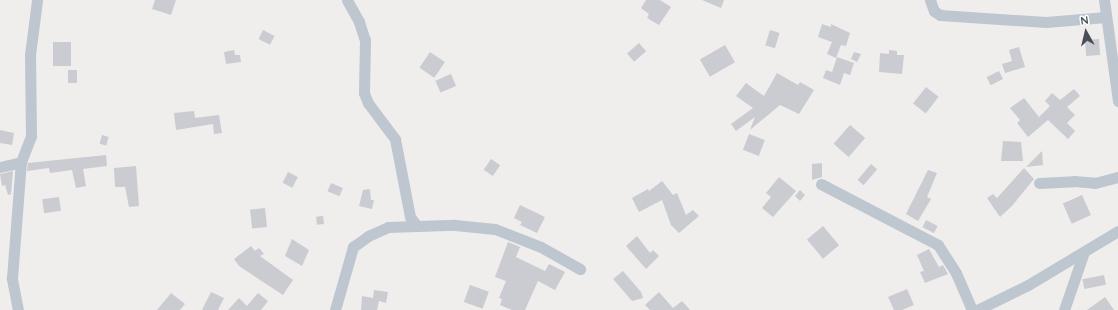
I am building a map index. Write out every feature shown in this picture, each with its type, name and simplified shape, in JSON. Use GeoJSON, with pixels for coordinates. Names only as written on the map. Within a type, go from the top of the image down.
{"type":"FeatureCollection","features":[{"type":"Feature","properties":{"kind":"street"},"geometry":{"type":"LineString","coordinates":[[18,310],[12,278],[21,162],[31,136],[30,55],[38,0]]}},
{"type":"Feature","properties":{"kind":"street"},"geometry":{"type":"LineString","coordinates":[[347,0],[360,22],[365,40],[364,93],[368,103],[395,140],[410,217],[416,226]]}},
{"type":"Feature","properties":{"kind":"street"},"geometry":{"type":"LineString","coordinates":[[930,0],[934,11],[940,15],[1046,22],[1106,17]]}},
{"type":"Feature","properties":{"kind":"street"},"geometry":{"type":"LineString","coordinates":[[1104,0],[1118,101]]}},
{"type":"Feature","properties":{"kind":"street"},"geometry":{"type":"LineString","coordinates":[[0,167],[21,162]]}},
{"type":"Feature","properties":{"kind":"street"},"geometry":{"type":"LineString","coordinates":[[1039,183],[1074,181],[1095,183],[1118,178]]}},
{"type":"Feature","properties":{"kind":"street"},"geometry":{"type":"LineString","coordinates":[[821,184],[938,245],[956,273],[972,310]]}},
{"type":"Feature","properties":{"kind":"street"},"geometry":{"type":"LineString","coordinates":[[335,310],[353,247],[368,236],[388,227],[455,225],[495,229],[535,244],[580,269]]}},
{"type":"Feature","properties":{"kind":"street"},"geometry":{"type":"LineString","coordinates":[[977,310],[1028,285],[1118,231]]}},
{"type":"Feature","properties":{"kind":"street"},"geometry":{"type":"LineString","coordinates":[[1064,310],[1084,252]]}},
{"type":"Feature","properties":{"kind":"building"},"geometry":{"type":"Polygon","coordinates":[[[155,0],[176,0],[171,15],[152,9],[155,0]]]}},
{"type":"Feature","properties":{"kind":"building"},"geometry":{"type":"Polygon","coordinates":[[[646,0],[660,0],[671,7],[659,25],[647,18],[649,14],[641,8],[646,0]]]}},
{"type":"Feature","properties":{"kind":"building"},"geometry":{"type":"Polygon","coordinates":[[[702,0],[724,0],[721,8],[702,0]]]}},
{"type":"Feature","properties":{"kind":"building"},"geometry":{"type":"Polygon","coordinates":[[[822,24],[831,27],[831,24],[850,33],[846,46],[841,45],[836,58],[827,54],[832,42],[818,37],[822,24]]]}},
{"type":"Feature","properties":{"kind":"building"},"geometry":{"type":"Polygon","coordinates":[[[263,30],[275,36],[270,45],[258,39],[263,30]]]}},
{"type":"Feature","properties":{"kind":"building"},"geometry":{"type":"Polygon","coordinates":[[[770,30],[780,33],[775,48],[765,45],[770,30]]]}},
{"type":"Feature","properties":{"kind":"building"},"geometry":{"type":"Polygon","coordinates":[[[1099,39],[1100,55],[1086,56],[1085,40],[1099,39]]]}},
{"type":"Feature","properties":{"kind":"building"},"geometry":{"type":"Polygon","coordinates":[[[53,42],[71,42],[71,66],[53,66],[53,42]]]}},
{"type":"Feature","properties":{"kind":"building"},"geometry":{"type":"Polygon","coordinates":[[[639,43],[646,51],[634,62],[627,53],[639,43]]]}},
{"type":"Feature","properties":{"kind":"building"},"geometry":{"type":"Polygon","coordinates":[[[725,45],[735,62],[710,77],[700,60],[725,45]]]}},
{"type":"Feature","properties":{"kind":"building"},"geometry":{"type":"Polygon","coordinates":[[[1019,47],[1025,67],[1005,73],[1002,64],[1012,61],[1009,50],[1019,47]]]}},
{"type":"Feature","properties":{"kind":"building"},"geometry":{"type":"Polygon","coordinates":[[[234,50],[235,55],[240,55],[241,62],[226,64],[224,52],[234,50]]]}},
{"type":"Feature","properties":{"kind":"building"},"geometry":{"type":"Polygon","coordinates":[[[889,50],[897,51],[897,55],[904,55],[902,74],[879,72],[880,53],[889,54],[889,50]]]}},
{"type":"Feature","properties":{"kind":"building"},"geometry":{"type":"Polygon","coordinates":[[[430,52],[445,62],[434,78],[419,68],[430,52]]]}},
{"type":"Feature","properties":{"kind":"building"},"geometry":{"type":"Polygon","coordinates":[[[854,52],[861,54],[857,62],[851,59],[854,52]]]}},
{"type":"Feature","properties":{"kind":"building"},"geometry":{"type":"Polygon","coordinates":[[[837,57],[854,63],[850,75],[844,73],[840,85],[823,78],[826,70],[832,72],[837,57]]]}},
{"type":"Feature","properties":{"kind":"building"},"geometry":{"type":"Polygon","coordinates":[[[68,70],[77,70],[77,83],[68,83],[68,70]]]}},
{"type":"Feature","properties":{"kind":"building"},"geometry":{"type":"Polygon","coordinates":[[[999,71],[1003,79],[991,85],[987,77],[999,71]]]}},
{"type":"Feature","properties":{"kind":"building"},"geometry":{"type":"Polygon","coordinates":[[[777,73],[798,85],[800,82],[814,90],[799,114],[780,105],[750,130],[755,117],[736,131],[731,124],[753,108],[736,96],[746,83],[764,96],[777,73]]]}},
{"type":"Feature","properties":{"kind":"building"},"geometry":{"type":"Polygon","coordinates":[[[451,74],[456,86],[440,93],[435,81],[451,74]]]}},
{"type":"Feature","properties":{"kind":"building"},"geometry":{"type":"Polygon","coordinates":[[[926,87],[939,97],[926,113],[913,104],[926,87]]]}},
{"type":"Feature","properties":{"kind":"building"},"geometry":{"type":"Polygon","coordinates":[[[1074,89],[1080,96],[1067,107],[1075,115],[1067,123],[1075,131],[1068,139],[1048,120],[1028,137],[1017,123],[1020,120],[1010,108],[1024,98],[1039,117],[1050,106],[1045,101],[1052,93],[1060,100],[1074,89]]]}},
{"type":"Feature","properties":{"kind":"building"},"geometry":{"type":"Polygon","coordinates":[[[194,111],[195,118],[219,115],[222,133],[214,134],[213,124],[176,130],[174,113],[194,111]]]}},
{"type":"Feature","properties":{"kind":"building"},"geometry":{"type":"Polygon","coordinates":[[[850,125],[865,138],[849,157],[834,144],[850,125]]]}},
{"type":"Feature","properties":{"kind":"building"},"geometry":{"type":"Polygon","coordinates":[[[0,130],[14,133],[12,145],[0,143],[0,130]]]}},
{"type":"Feature","properties":{"kind":"building"},"geometry":{"type":"Polygon","coordinates":[[[749,134],[765,140],[759,156],[743,150],[749,134]]]}},
{"type":"Feature","properties":{"kind":"building"},"geometry":{"type":"Polygon","coordinates":[[[102,135],[109,137],[106,146],[100,144],[102,135]]]}},
{"type":"Feature","properties":{"kind":"building"},"geometry":{"type":"Polygon","coordinates":[[[1003,141],[1021,142],[1023,161],[1001,161],[1003,141]]]}},
{"type":"Feature","properties":{"kind":"building"},"geometry":{"type":"Polygon","coordinates":[[[1042,151],[1043,165],[1026,167],[1042,151]]]}},
{"type":"Feature","properties":{"kind":"building"},"geometry":{"type":"Polygon","coordinates":[[[106,155],[107,166],[83,169],[86,186],[76,188],[72,170],[50,173],[49,168],[27,171],[28,163],[106,155]]]}},
{"type":"Feature","properties":{"kind":"building"},"geometry":{"type":"Polygon","coordinates":[[[491,159],[500,165],[493,176],[484,170],[491,159]]]}},
{"type":"Feature","properties":{"kind":"building"},"geometry":{"type":"Polygon","coordinates":[[[822,163],[822,177],[812,180],[812,164],[822,163]]]}},
{"type":"Feature","properties":{"kind":"building"},"geometry":{"type":"Polygon","coordinates":[[[871,164],[877,169],[864,185],[858,180],[871,164]]]}},
{"type":"Feature","properties":{"kind":"building"},"geometry":{"type":"Polygon","coordinates":[[[136,166],[139,206],[129,207],[125,187],[115,187],[114,168],[136,166]]]}},
{"type":"Feature","properties":{"kind":"building"},"geometry":{"type":"Polygon","coordinates":[[[1024,168],[1034,179],[1012,206],[1000,217],[987,198],[993,194],[997,198],[1024,168]]]}},
{"type":"Feature","properties":{"kind":"building"},"geometry":{"type":"Polygon","coordinates":[[[928,170],[937,173],[927,197],[931,199],[918,221],[906,214],[928,170]]]}},
{"type":"Feature","properties":{"kind":"building"},"geometry":{"type":"Polygon","coordinates":[[[13,171],[11,194],[8,195],[5,185],[2,186],[0,174],[13,171]]]}},
{"type":"Feature","properties":{"kind":"building"},"geometry":{"type":"Polygon","coordinates":[[[288,172],[298,177],[292,188],[283,183],[288,172]]]}},
{"type":"Feature","properties":{"kind":"building"},"geometry":{"type":"Polygon","coordinates":[[[779,177],[796,191],[773,217],[762,208],[771,197],[766,193],[779,177]]]}},
{"type":"Feature","properties":{"kind":"building"},"geometry":{"type":"Polygon","coordinates":[[[662,181],[673,195],[677,193],[686,215],[693,210],[699,216],[679,233],[671,225],[662,200],[639,212],[632,198],[648,189],[649,191],[662,181]]]}},
{"type":"Feature","properties":{"kind":"building"},"geometry":{"type":"Polygon","coordinates":[[[331,183],[343,188],[339,196],[327,191],[331,183]]]}},
{"type":"Feature","properties":{"kind":"building"},"geometry":{"type":"Polygon","coordinates":[[[370,189],[371,200],[374,200],[372,209],[359,206],[363,190],[370,189]]]}},
{"type":"Feature","properties":{"kind":"building"},"geometry":{"type":"Polygon","coordinates":[[[800,190],[805,195],[800,201],[795,196],[800,190]]]}},
{"type":"Feature","properties":{"kind":"building"},"geometry":{"type":"Polygon","coordinates":[[[1082,195],[1091,215],[1072,224],[1063,204],[1082,195]]]}},
{"type":"Feature","properties":{"kind":"building"},"geometry":{"type":"Polygon","coordinates":[[[59,197],[61,211],[44,213],[42,199],[59,197]]]}},
{"type":"Feature","properties":{"kind":"building"},"geometry":{"type":"Polygon","coordinates":[[[520,205],[545,217],[537,233],[520,225],[522,222],[514,218],[520,205]]]}},
{"type":"Feature","properties":{"kind":"building"},"geometry":{"type":"Polygon","coordinates":[[[265,208],[267,227],[252,228],[250,210],[265,208]]]}},
{"type":"Feature","properties":{"kind":"building"},"geometry":{"type":"Polygon","coordinates":[[[323,216],[324,224],[317,225],[316,217],[323,216]]]}},
{"type":"Feature","properties":{"kind":"building"},"geometry":{"type":"Polygon","coordinates":[[[926,220],[938,226],[934,233],[922,227],[926,220]]]}},
{"type":"Feature","properties":{"kind":"building"},"geometry":{"type":"Polygon","coordinates":[[[823,226],[839,245],[823,259],[807,239],[823,226]]]}},
{"type":"Feature","properties":{"kind":"building"},"geometry":{"type":"Polygon","coordinates":[[[637,236],[650,253],[653,250],[659,256],[646,269],[626,246],[637,236]]]}},
{"type":"Feature","properties":{"kind":"building"},"geometry":{"type":"Polygon","coordinates":[[[292,239],[309,250],[302,266],[285,256],[292,239]]]}},
{"type":"Feature","properties":{"kind":"building"},"geometry":{"type":"Polygon","coordinates":[[[508,242],[520,247],[516,257],[545,271],[549,264],[565,272],[555,290],[538,281],[525,310],[512,310],[500,305],[502,299],[499,298],[506,281],[495,277],[508,242]]]}},
{"type":"Feature","properties":{"kind":"building"},"geometry":{"type":"Polygon","coordinates":[[[251,246],[255,251],[259,248],[264,254],[260,256],[293,280],[283,295],[239,266],[234,259],[251,246]]]}},
{"type":"Feature","properties":{"kind":"building"},"geometry":{"type":"Polygon","coordinates":[[[929,249],[939,267],[943,265],[948,274],[925,283],[920,272],[924,271],[917,255],[929,249]]]}},
{"type":"Feature","properties":{"kind":"building"},"geometry":{"type":"Polygon","coordinates":[[[623,271],[641,292],[643,298],[632,301],[613,279],[623,271]]]}},
{"type":"Feature","properties":{"kind":"building"},"geometry":{"type":"Polygon","coordinates":[[[1104,275],[1106,285],[1084,289],[1082,279],[1104,275]]]}},
{"type":"Feature","properties":{"kind":"building"},"geometry":{"type":"Polygon","coordinates":[[[470,285],[489,292],[483,309],[464,302],[470,285]]]}},
{"type":"Feature","properties":{"kind":"building"},"geometry":{"type":"Polygon","coordinates":[[[907,289],[914,305],[902,310],[894,310],[888,297],[907,289]]]}},
{"type":"Feature","properties":{"kind":"building"},"geometry":{"type":"Polygon","coordinates":[[[374,290],[388,292],[386,303],[379,301],[377,310],[361,310],[362,296],[373,298],[374,290]]]}},
{"type":"Feature","properties":{"kind":"building"},"geometry":{"type":"Polygon","coordinates":[[[211,292],[224,298],[218,310],[202,310],[211,292]]]}},
{"type":"Feature","properties":{"kind":"building"},"geometry":{"type":"Polygon","coordinates":[[[659,292],[673,308],[682,301],[690,310],[650,310],[645,305],[659,292]]]}},
{"type":"Feature","properties":{"kind":"building"},"geometry":{"type":"Polygon","coordinates":[[[171,293],[185,304],[180,310],[157,310],[171,293]]]}},
{"type":"Feature","properties":{"kind":"building"},"geometry":{"type":"Polygon","coordinates":[[[258,293],[268,301],[261,310],[228,310],[239,298],[247,306],[258,293]]]}},
{"type":"Feature","properties":{"kind":"building"},"geometry":{"type":"Polygon","coordinates":[[[1105,297],[1114,310],[1087,310],[1105,297]]]}}]}
